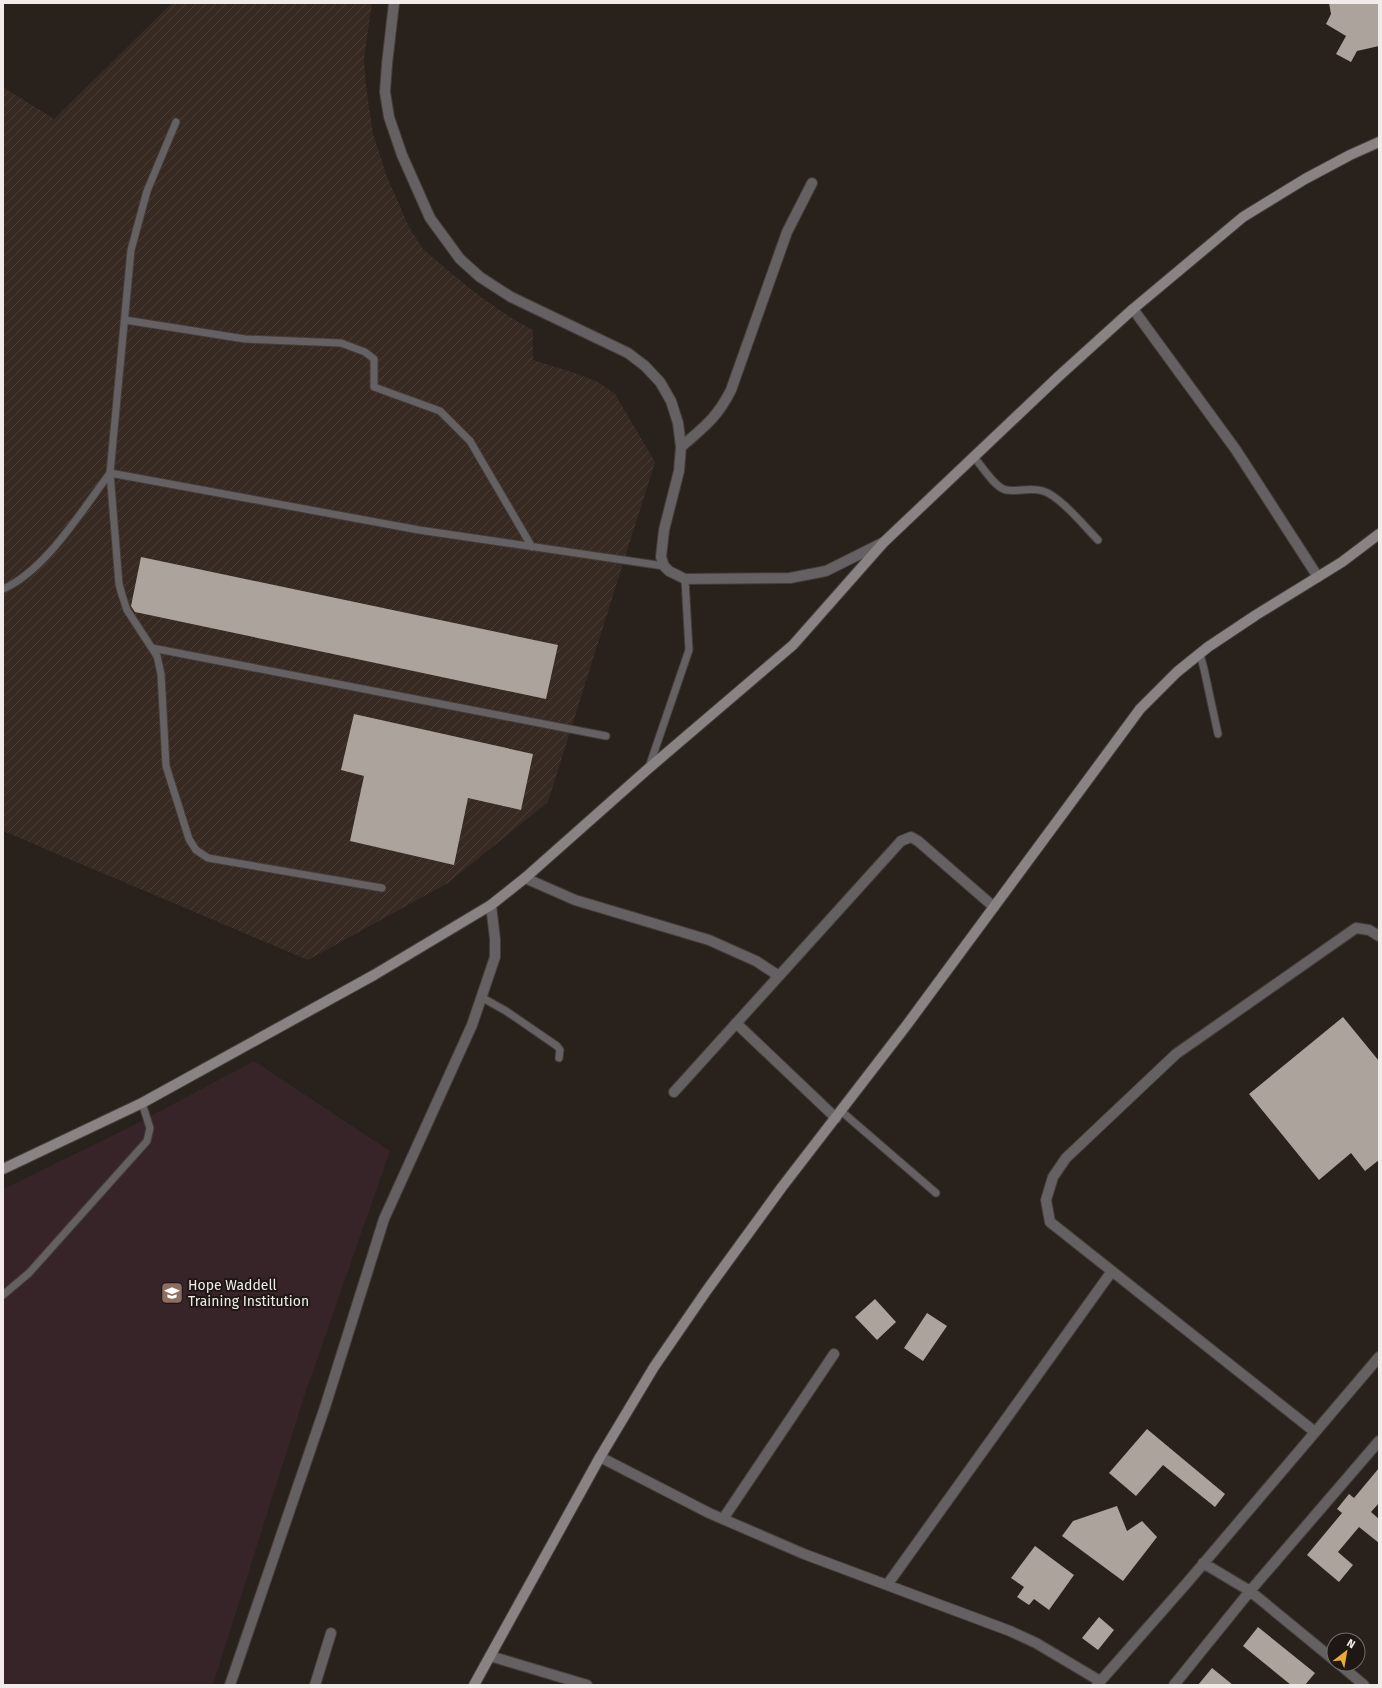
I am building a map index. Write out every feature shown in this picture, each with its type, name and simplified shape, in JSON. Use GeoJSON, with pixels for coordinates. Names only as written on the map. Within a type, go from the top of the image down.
{"type":"FeatureCollection","features":[{"type":"Feature","properties":{"kind":"street"},"geometry":{"type":"LineString","coordinates":[[394,3],[385,92],[388,117],[402,155],[430,218],[460,259],[480,278],[511,297],[628,353],[645,366],[660,382],[671,401],[678,423],[681,447],[679,471],[664,530],[661,556],[664,566],[669,571],[685,579],[790,578],[826,571],[884,542]]}},
{"type":"Feature","properties":{"kind":"street"},"geometry":{"type":"LineString","coordinates":[[3,1169],[142,1103],[374,974],[491,905],[525,878],[649,768],[793,644],[884,542],[1059,376],[1133,309],[1243,217],[1305,179],[1350,155],[1379,142]]}},
{"type":"Feature","properties":{"kind":"street"},"geometry":{"type":"LineString","coordinates":[[681,447],[711,422],[726,401],[787,232],[812,183]]}},
{"type":"Feature","properties":{"kind":"street"},"geometry":{"type":"LineString","coordinates":[[1133,309],[1236,450],[1318,577]]}},
{"type":"Feature","properties":{"kind":"street"},"geometry":{"type":"LineString","coordinates":[[474,1685],[600,1457],[654,1367],[707,1290],[782,1187],[994,907],[1140,709],[1160,687],[1200,654],[1256,615],[1342,562],[1379,534]]}},
{"type":"Feature","properties":{"kind":"street"},"geometry":{"type":"LineString","coordinates":[[674,1092],[900,841],[910,837],[918,841],[994,907]]}},
{"type":"Feature","properties":{"kind":"street"},"geometry":{"type":"LineString","coordinates":[[525,878],[575,900],[709,940],[756,961],[779,976]]}},
{"type":"Feature","properties":{"kind":"street"},"geometry":{"type":"LineString","coordinates":[[230,1685],[326,1404],[384,1219],[472,1025],[495,957],[495,939],[491,905]]}},
{"type":"Feature","properties":{"kind":"street"},"geometry":{"type":"LineString","coordinates":[[1315,1432],[1050,1222],[1046,1200],[1053,1177],[1066,1158],[1176,1054],[1356,928],[1369,930],[1379,936]]}},
{"type":"Feature","properties":{"kind":"street"},"geometry":{"type":"LineString","coordinates":[[736,1023],[838,1114]]}},
{"type":"Feature","properties":{"kind":"street"},"geometry":{"type":"LineString","coordinates":[[887,1585],[1112,1271]]}},
{"type":"Feature","properties":{"kind":"street"},"geometry":{"type":"LineString","coordinates":[[723,1519],[834,1354]]}},
{"type":"Feature","properties":{"kind":"street"},"geometry":{"type":"LineString","coordinates":[[600,1457],[723,1519],[804,1554],[1010,1631],[1036,1643],[1098,1683],[1379,1357]]}},
{"type":"Feature","properties":{"kind":"street"},"geometry":{"type":"LineString","coordinates":[[1174,1685],[1250,1591],[1379,1441]]}},
{"type":"Feature","properties":{"kind":"street"},"geometry":{"type":"LineString","coordinates":[[1203,1563],[1250,1591],[1326,1653]]}},
{"type":"Feature","properties":{"kind":"street"},"geometry":{"type":"LineString","coordinates":[[316,1685],[331,1633]]}},
{"type":"Feature","properties":{"kind":"street"},"geometry":{"type":"LineString","coordinates":[[490,1656],[587,1685]]}},
{"type":"Feature","properties":{"kind":"street"},"geometry":{"type":"LineString","coordinates":[[1349,1672],[1364,1685]]}},
{"type":"Feature","properties":{"kind":"lane"},"geometry":{"type":"LineString","coordinates":[[176,122],[147,191],[131,250],[110,473],[119,584],[127,610],[157,656],[161,674],[166,766],[189,839],[196,850],[208,858],[382,888]]}},
{"type":"Feature","properties":{"kind":"lane"},"geometry":{"type":"LineString","coordinates":[[125,320],[245,338],[342,343],[365,352],[374,359],[374,387],[440,411],[470,441],[532,547]]}},
{"type":"Feature","properties":{"kind":"lane"},"geometry":{"type":"LineString","coordinates":[[974,457],[999,487],[1006,490],[1028,489],[1043,491],[1058,500],[1098,540]]}},
{"type":"Feature","properties":{"kind":"lane"},"geometry":{"type":"LineString","coordinates":[[110,473],[419,530],[664,566]]}},
{"type":"Feature","properties":{"kind":"lane"},"geometry":{"type":"LineString","coordinates":[[3,589],[32,570],[60,539],[110,473]]}},
{"type":"Feature","properties":{"kind":"lane"},"geometry":{"type":"LineString","coordinates":[[649,768],[688,650],[685,579]]}},
{"type":"Feature","properties":{"kind":"lane"},"geometry":{"type":"LineString","coordinates":[[152,648],[606,736]]}},
{"type":"Feature","properties":{"kind":"lane"},"geometry":{"type":"LineString","coordinates":[[1200,654],[1218,734]]}},
{"type":"Feature","properties":{"kind":"lane"},"geometry":{"type":"LineString","coordinates":[[481,997],[506,1011],[557,1046],[560,1050],[559,1058]]}},
{"type":"Feature","properties":{"kind":"lane"},"geometry":{"type":"LineString","coordinates":[[3,1295],[29,1273],[147,1141],[150,1128],[142,1103]]}},
{"type":"Feature","properties":{"kind":"lane"},"geometry":{"type":"LineString","coordinates":[[838,1114],[936,1193]]}},
{"type":"Feature","properties":{"kind":"shaded area"},"geometry":{"type":"Polygon","coordinates":[[[172,3],[372,3],[364,58],[366,86],[373,134],[387,177],[409,227],[423,249],[452,274],[481,297],[513,319],[533,330],[533,360],[598,382],[615,394],[655,462],[548,802],[448,883],[308,960],[3,831],[3,87],[54,119],[172,3]]]}},
{"type":"Feature","properties":{"kind":"shaded area","name":"Hope Waddell Training Institution"},"geometry":{"type":"Polygon","coordinates":[[[254,1061],[390,1151],[304,1397],[213,1685],[3,1685],[3,1189],[130,1127],[254,1061]]]}},
{"type":"Feature","properties":{"kind":"building"},"geometry":{"type":"Polygon","coordinates":[[[1329,3],[1379,3],[1379,46],[1357,51],[1351,62],[1336,54],[1346,36],[1326,24],[1331,14],[1329,3]]]}},
{"type":"Feature","properties":{"kind":"building"},"geometry":{"type":"Polygon","coordinates":[[[141,557],[558,645],[546,699],[135,612],[131,606],[141,557]]]}},
{"type":"Feature","properties":{"kind":"building"},"geometry":{"type":"Polygon","coordinates":[[[354,714],[533,754],[521,810],[468,798],[454,865],[350,841],[364,776],[341,770],[354,714]]]}},
{"type":"Feature","properties":{"kind":"building"},"geometry":{"type":"Polygon","coordinates":[[[1343,1017],[1379,1061],[1379,1160],[1365,1171],[1351,1153],[1319,1180],[1249,1094],[1343,1017]]]}},
{"type":"Feature","properties":{"kind":"building"},"geometry":{"type":"Polygon","coordinates":[[[875,1299],[896,1322],[877,1340],[855,1317],[875,1299]]]}},
{"type":"Feature","properties":{"kind":"building"},"geometry":{"type":"Polygon","coordinates":[[[927,1313],[947,1326],[923,1361],[904,1348],[927,1313]]]}},
{"type":"Feature","properties":{"kind":"building"},"geometry":{"type":"Polygon","coordinates":[[[1147,1429],[1225,1494],[1215,1507],[1163,1465],[1136,1496],[1109,1473],[1147,1429]]]}},
{"type":"Feature","properties":{"kind":"building"},"geometry":{"type":"Polygon","coordinates":[[[1379,1468],[1379,1503],[1371,1512],[1379,1519],[1379,1543],[1359,1527],[1338,1552],[1353,1565],[1339,1582],[1307,1555],[1342,1513],[1337,1509],[1349,1494],[1354,1498],[1379,1468]]]}},
{"type":"Feature","properties":{"kind":"building"},"geometry":{"type":"Polygon","coordinates":[[[1117,1506],[1127,1531],[1142,1521],[1157,1537],[1123,1581],[1062,1536],[1073,1521],[1117,1506]]]}},
{"type":"Feature","properties":{"kind":"building"},"geometry":{"type":"Polygon","coordinates":[[[1035,1546],[1074,1575],[1049,1610],[1034,1599],[1029,1605],[1017,1597],[1024,1587],[1011,1578],[1035,1546]]]}},
{"type":"Feature","properties":{"kind":"building"},"geometry":{"type":"Polygon","coordinates":[[[1099,1617],[1114,1630],[1098,1650],[1082,1638],[1099,1617]]]}},
{"type":"Feature","properties":{"kind":"building"},"geometry":{"type":"Polygon","coordinates":[[[1258,1627],[1315,1673],[1305,1685],[1291,1685],[1243,1646],[1258,1627]]]}},
{"type":"Feature","properties":{"kind":"building"},"geometry":{"type":"Polygon","coordinates":[[[1212,1668],[1233,1685],[1198,1685],[1212,1668]]]}},
{"type":"Feature","properties":{"kind":"place","name":"Hope Waddell Training Institution"},"geometry":{"type":"Point","coordinates":[172,1293]}}]}
